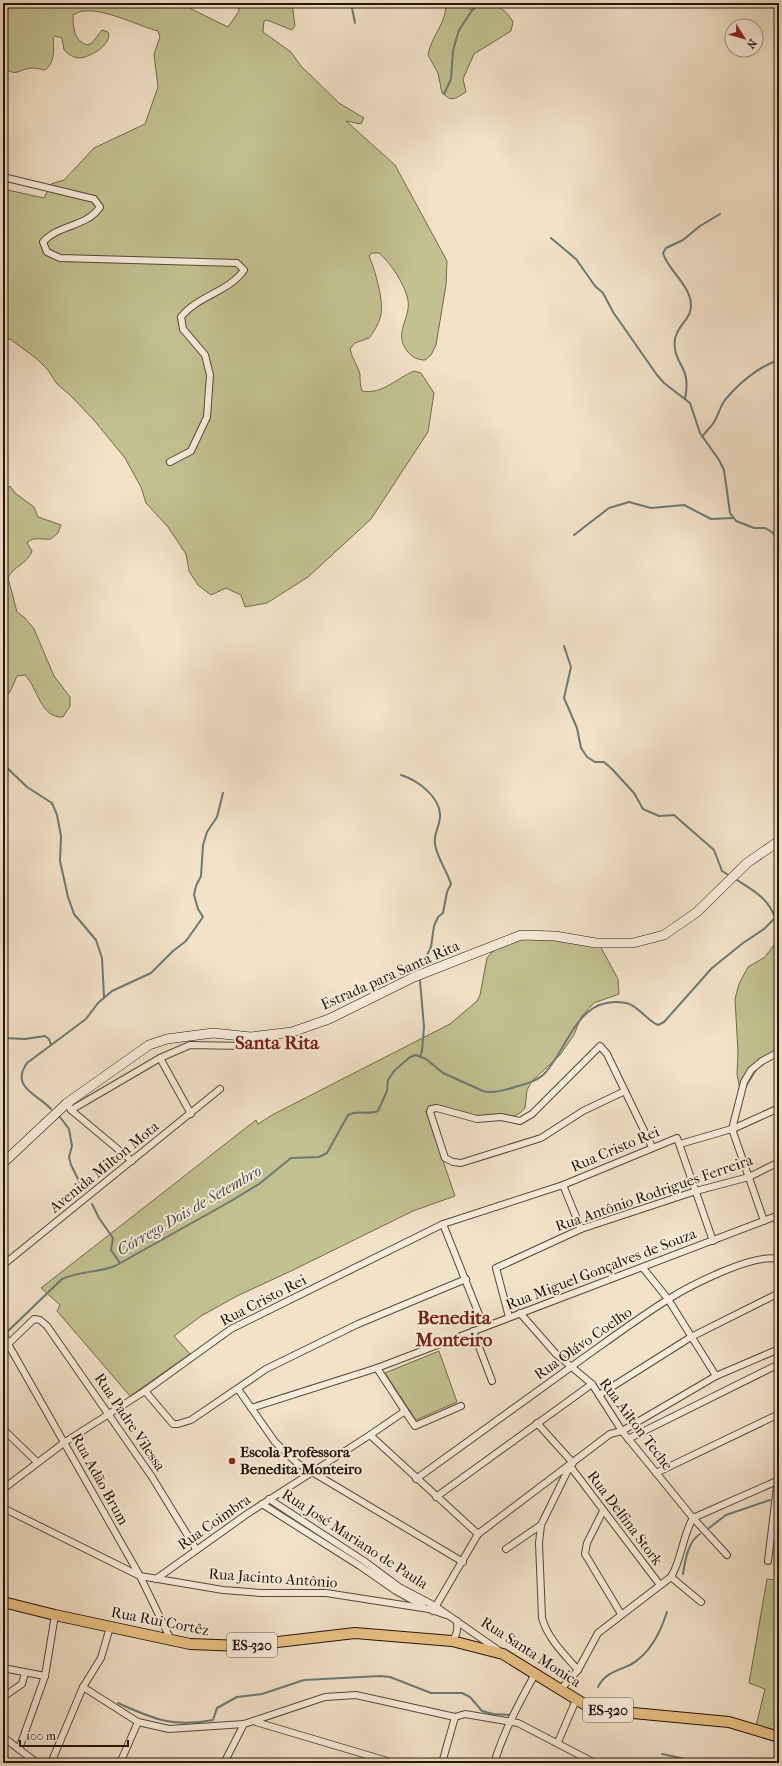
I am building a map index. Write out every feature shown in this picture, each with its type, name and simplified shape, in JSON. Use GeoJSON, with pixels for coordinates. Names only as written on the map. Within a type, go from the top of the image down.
{"type":"FeatureCollection","features":[{"type":"Feature","properties":{"kind":"main road","name":"Estrada para Santa Rita"},"geometry":{"type":"LineString","coordinates":[[3,1163],[69,1107],[149,1045],[167,1039],[213,1033],[251,1036],[292,1032],[329,1019],[414,977],[521,935],[555,936],[596,944],[633,943],[664,935],[697,912],[747,863],[779,841]]}},
{"type":"Feature","properties":{"kind":"main road","name":"Rua Rui Cortêz"},"geometry":{"type":"LineString","coordinates":[[3,1602],[55,1616],[171,1640],[213,1646],[243,1646],[355,1633],[452,1642],[503,1654]]}},
{"type":"Feature","properties":{"kind":"main road","name":"Rua Santa Monica"},"geometry":{"type":"LineString","coordinates":[[503,1654],[576,1700],[601,1710],[729,1722],[779,1737]]}},
{"type":"Feature","properties":{"kind":"street"},"geometry":{"type":"LineString","coordinates":[[3,177],[94,199],[100,207],[95,216],[50,234],[43,242],[47,252],[60,258],[237,263],[244,270],[238,279],[187,309],[181,317],[183,329],[205,355],[210,376],[207,417],[191,450],[170,462]]}},
{"type":"Feature","properties":{"kind":"street"},"geometry":{"type":"LineString","coordinates":[[132,1161],[69,1107],[160,1058],[190,1045],[244,1046],[251,1036]]}},
{"type":"Feature","properties":{"kind":"street"},"geometry":{"type":"LineString","coordinates":[[625,1092],[583,1111],[541,1138],[461,1163],[453,1162],[446,1158],[430,1112],[432,1109],[437,1108],[478,1119],[502,1117],[520,1121],[532,1114],[600,1046],[607,1054],[652,1147]]}},
{"type":"Feature","properties":{"kind":"street"},"geometry":{"type":"LineString","coordinates":[[764,1221],[732,1129],[744,1082],[751,1070],[762,1061],[779,1052]]}},
{"type":"Feature","properties":{"kind":"street"},"geometry":{"type":"LineString","coordinates":[[160,1058],[190,1114]]}},
{"type":"Feature","properties":{"kind":"street","name":"Avenida Milton Mota"},"geometry":{"type":"LineString","coordinates":[[3,1265],[220,1089]]}},
{"type":"Feature","properties":{"kind":"street","name":"Rua Cristo Rei"},"geometry":{"type":"LineString","coordinates":[[3,1489],[65,1442],[108,1413],[145,1391],[231,1328],[443,1224],[564,1185],[652,1147],[732,1129],[779,1108]]}},
{"type":"Feature","properties":{"kind":"street"},"geometry":{"type":"LineString","coordinates":[[678,1141],[713,1241]]}},
{"type":"Feature","properties":{"kind":"street","name":"Rua Antônio Rodrigues Ferreira"},"geometry":{"type":"LineString","coordinates":[[509,1317],[496,1268],[581,1229],[696,1191],[748,1176],[779,1162]]}},
{"type":"Feature","properties":{"kind":"street","name":"Rua Cristo Rei"},"geometry":{"type":"LineString","coordinates":[[564,1185],[581,1229]]}},
{"type":"Feature","properties":{"kind":"street","name":"Rua Miguel Gonçalves de Souza"},"geometry":{"type":"LineString","coordinates":[[251,1408],[376,1368],[473,1332],[484,1326],[643,1268],[779,1215]]}},
{"type":"Feature","properties":{"kind":"street"},"geometry":{"type":"LineString","coordinates":[[443,1224],[484,1326]]}},
{"type":"Feature","properties":{"kind":"street","name":"Rua Olávo Coelho"},"geometry":{"type":"LineString","coordinates":[[416,1479],[571,1367],[668,1300],[722,1273],[753,1260],[773,1258],[779,1259]]}},
{"type":"Feature","properties":{"kind":"street"},"geometry":{"type":"LineString","coordinates":[[643,1268],[668,1300],[716,1376]]}},
{"type":"Feature","properties":{"kind":"street"},"geometry":{"type":"LineString","coordinates":[[145,1391],[173,1424],[191,1420],[266,1369],[358,1324],[466,1279]]}},
{"type":"Feature","properties":{"kind":"street"},"geometry":{"type":"LineString","coordinates":[[599,1395],[691,1337],[779,1293]]}},
{"type":"Feature","properties":{"kind":"street","name":"Rua Ailton Teche"},"geometry":{"type":"LineString","coordinates":[[520,1313],[556,1354],[592,1384],[628,1439],[694,1518],[728,1555]]}},
{"type":"Feature","properties":{"kind":"street","name":"Rua Padre Vilessa"},"geometry":{"type":"LineString","coordinates":[[8,1342],[34,1319],[40,1320],[47,1326],[152,1477],[196,1549]]}},
{"type":"Feature","properties":{"kind":"street","name":"Rua Adão Brum"},"geometry":{"type":"LineString","coordinates":[[3,1332],[140,1576],[171,1640]]}},
{"type":"Feature","properties":{"kind":"street"},"geometry":{"type":"LineString","coordinates":[[473,1332],[492,1381]]}},
{"type":"Feature","properties":{"kind":"street"},"geometry":{"type":"LineString","coordinates":[[3,1349],[8,1342]]}},
{"type":"Feature","properties":{"kind":"street"},"geometry":{"type":"LineString","coordinates":[[432,1608],[463,1562],[478,1534],[572,1465],[610,1434],[622,1431],[716,1376],[779,1349]]}},
{"type":"Feature","properties":{"kind":"street"},"geometry":{"type":"LineString","coordinates":[[628,1439],[779,1364]]}},
{"type":"Feature","properties":{"kind":"street"},"geometry":{"type":"LineString","coordinates":[[376,1368],[415,1426],[461,1406]]}},
{"type":"Feature","properties":{"kind":"street"},"geometry":{"type":"LineString","coordinates":[[436,1497],[592,1384]]}},
{"type":"Feature","properties":{"kind":"street"},"geometry":{"type":"LineString","coordinates":[[238,1389],[275,1442],[287,1455],[463,1562]]}},
{"type":"Feature","properties":{"kind":"street","name":"Rua Coimbra"},"geometry":{"type":"LineString","coordinates":[[156,1579],[196,1549],[269,1499],[405,1411]]}},
{"type":"Feature","properties":{"kind":"street"},"geometry":{"type":"LineString","coordinates":[[656,1473],[779,1414]]}},
{"type":"Feature","properties":{"kind":"street","name":"Rua Delfina Stork"},"geometry":{"type":"LineString","coordinates":[[537,1423],[572,1465],[603,1511],[660,1585]]}},
{"type":"Feature","properties":{"kind":"street"},"geometry":{"type":"LineString","coordinates":[[3,1429],[37,1462]]}},
{"type":"Feature","properties":{"kind":"street"},"geometry":{"type":"LineString","coordinates":[[370,1435],[416,1479],[478,1534]]}},
{"type":"Feature","properties":{"kind":"street"},"geometry":{"type":"LineString","coordinates":[[572,1465],[541,1525],[539,1543],[542,1618],[545,1629],[551,1640],[578,1670]]}},
{"type":"Feature","properties":{"kind":"street"},"geometry":{"type":"LineString","coordinates":[[768,1561],[779,1470]]}},
{"type":"Feature","properties":{"kind":"street"},"geometry":{"type":"LineString","coordinates":[[560,1690],[578,1670],[598,1633],[671,1577],[678,1566],[680,1550],[688,1528],[694,1518],[778,1481]]}},
{"type":"Feature","properties":{"kind":"street","name":"Rua José Mariano de Paula"},"geometry":{"type":"LineString","coordinates":[[269,1499],[306,1528]]}},
{"type":"Feature","properties":{"kind":"street","name":"Rua José Mariano de Paula"},"geometry":{"type":"LineString","coordinates":[[262,1504],[306,1528],[362,1563],[397,1589],[432,1608]]}},
{"type":"Feature","properties":{"kind":"street","name":"Rua Jacinto Antônio"},"geometry":{"type":"LineString","coordinates":[[3,1508],[140,1576],[223,1590],[261,1593],[326,1593],[432,1608],[446,1615]]}},
{"type":"Feature","properties":{"kind":"street"},"geometry":{"type":"LineString","coordinates":[[603,1511],[586,1543],[585,1554],[621,1614]]}},
{"type":"Feature","properties":{"kind":"street"},"geometry":{"type":"LineString","coordinates":[[506,1549],[541,1525]]}},
{"type":"Feature","properties":{"kind":"street"},"geometry":{"type":"LineString","coordinates":[[671,1577],[701,1602]]}},
{"type":"Feature","properties":{"kind":"street"},"geometry":{"type":"LineString","coordinates":[[390,1602],[397,1589]]}},
{"type":"Feature","properties":{"kind":"street","name":"Rua Santa Monica"},"geometry":{"type":"LineString","coordinates":[[446,1615],[457,1621],[503,1654]]}},
{"type":"Feature","properties":{"kind":"street"},"geometry":{"type":"LineString","coordinates":[[19,1749],[44,1676],[55,1616]]}},
{"type":"Feature","properties":{"kind":"street","name":"Rua Santa Monica"},"geometry":{"type":"LineString","coordinates":[[452,1642],[458,1628],[457,1621]]}},
{"type":"Feature","properties":{"kind":"street"},"geometry":{"type":"LineString","coordinates":[[51,1763],[83,1687],[101,1658],[110,1627]]}},
{"type":"Feature","properties":{"kind":"street"},"geometry":{"type":"LineString","coordinates":[[3,1668],[44,1676]]}},
{"type":"Feature","properties":{"kind":"street"},"geometry":{"type":"LineString","coordinates":[[3,1697],[22,1684],[25,1673]]}},
{"type":"Feature","properties":{"kind":"street"},"geometry":{"type":"LineString","coordinates":[[494,1763],[501,1738],[535,1674]]}},
{"type":"Feature","properties":{"kind":"street"},"geometry":{"type":"LineString","coordinates":[[83,1687],[138,1722],[169,1729],[256,1722],[325,1697],[356,1696],[455,1717],[465,1714],[518,1723],[558,1742],[595,1763]]}},
{"type":"Feature","properties":{"kind":"street"},"geometry":{"type":"LineString","coordinates":[[558,1742],[576,1700]]}},
{"type":"Feature","properties":{"kind":"street"},"geometry":{"type":"LineString","coordinates":[[442,1763],[455,1717]]}},
{"type":"Feature","properties":{"kind":"street"},"geometry":{"type":"LineString","coordinates":[[120,1763],[138,1722]]}},
{"type":"Feature","properties":{"kind":"street"},"geometry":{"type":"LineString","coordinates":[[256,1722],[394,1763]]}},
{"type":"Feature","properties":{"kind":"street"},"geometry":{"type":"LineString","coordinates":[[224,1763],[244,1724]]}},
{"type":"Feature","properties":{"kind":"street"},"geometry":{"type":"LineString","coordinates":[[3,1737],[37,1763]]}},
{"type":"Feature","properties":{"kind":"shaded area"},"geometry":{"type":"Polygon","coordinates":[[[3,3],[179,3],[228,27],[239,11],[238,3],[292,3],[295,26],[292,30],[267,20],[264,21],[263,32],[291,52],[301,66],[339,103],[364,118],[361,124],[346,121],[395,165],[447,261],[446,285],[436,345],[431,355],[425,360],[422,360],[411,355],[403,344],[402,332],[407,313],[408,300],[401,281],[388,262],[379,253],[372,253],[369,256],[374,269],[382,309],[378,324],[369,338],[355,343],[350,349],[360,374],[360,385],[362,391],[376,391],[414,371],[421,373],[434,393],[428,432],[371,519],[308,577],[267,603],[245,607],[241,595],[226,588],[211,595],[198,585],[189,571],[186,554],[168,527],[146,503],[141,487],[125,458],[93,419],[57,384],[48,370],[37,359],[10,339],[3,340],[3,189],[44,198],[51,184],[64,180],[94,148],[145,124],[158,87],[154,54],[160,37],[158,31],[115,16],[91,11],[81,11],[73,15],[73,24],[77,37],[80,41],[88,45],[92,43],[102,30],[108,32],[109,37],[104,46],[88,56],[76,58],[64,50],[62,38],[55,36],[53,38],[54,51],[51,63],[45,70],[32,68],[18,72],[11,72],[3,67],[3,3]]]}},
{"type":"Feature","properties":{"kind":"shaded area"},"geometry":{"type":"Polygon","coordinates":[[[446,3],[465,3],[469,9],[474,10],[477,3],[494,5],[503,9],[513,22],[511,31],[474,54],[463,79],[466,92],[456,98],[450,99],[442,93],[438,73],[428,55],[432,42],[442,23],[446,10],[446,3]]]}},
{"type":"Feature","properties":{"kind":"shaded area"},"geometry":{"type":"Polygon","coordinates":[[[10,486],[15,493],[34,507],[38,517],[61,525],[58,533],[51,539],[35,539],[27,543],[32,551],[30,555],[10,574],[8,578],[17,612],[25,618],[34,629],[54,676],[70,697],[70,706],[63,717],[55,716],[44,708],[25,675],[17,676],[10,692],[3,699],[3,491],[10,486]]]}},
{"type":"Feature","properties":{"kind":"shaded area"},"geometry":{"type":"Polygon","coordinates":[[[521,938],[598,942],[618,979],[619,994],[594,1003],[581,1017],[574,1035],[560,1055],[532,1081],[527,1090],[525,1108],[519,1114],[510,1117],[488,1118],[432,1107],[426,1111],[455,1196],[413,1211],[237,1296],[201,1316],[174,1336],[190,1354],[130,1396],[57,1311],[60,1305],[41,1288],[256,1120],[258,1124],[272,1115],[450,1024],[477,1001],[480,995],[487,958],[495,949],[521,938]]]}},
{"type":"Feature","properties":{"kind":"shaded area"},"geometry":{"type":"Polygon","coordinates":[[[779,938],[779,1053],[757,1069],[743,1092],[740,1090],[737,1074],[738,1052],[735,999],[739,984],[748,967],[765,957],[779,938]]]}},
{"type":"Feature","properties":{"kind":"shaded area"},"geometry":{"type":"Polygon","coordinates":[[[439,1351],[457,1402],[416,1420],[385,1373],[439,1351]]]}},
{"type":"Feature","properties":{"kind":"shaded area"},"geometry":{"type":"Polygon","coordinates":[[[779,1554],[779,1733],[756,1726],[765,1689],[749,1683],[767,1579],[776,1580],[779,1554]]]}},
{"type":"Feature","properties":{"kind":"waterway"},"geometry":{"type":"LineString","coordinates":[[351,3],[355,23]]}},
{"type":"Feature","properties":{"kind":"waterway"},"geometry":{"type":"LineString","coordinates":[[444,94],[451,79],[453,51],[459,30],[477,3]]}},
{"type":"Feature","properties":{"kind":"waterway"},"geometry":{"type":"LineString","coordinates":[[685,399],[687,381],[677,356],[675,339],[677,333],[689,315],[691,305],[690,298],[688,292],[665,259],[663,253],[666,248],[683,240],[700,226],[720,214]]}},
{"type":"Feature","properties":{"kind":"waterway"},"geometry":{"type":"LineString","coordinates":[[551,238],[576,259],[595,286],[603,293],[613,312],[657,375],[664,383],[690,403],[700,433],[719,460],[724,470],[730,513],[736,521],[754,528],[765,528],[772,532],[779,540]]}},
{"type":"Feature","properties":{"kind":"waterway"},"geometry":{"type":"LineString","coordinates":[[702,437],[714,422],[725,400],[736,388],[749,376],[779,360]]}},
{"type":"Feature","properties":{"kind":"waterway"},"geometry":{"type":"LineString","coordinates":[[574,535],[609,508],[629,502],[651,508],[684,505],[711,519],[733,518]]}},
{"type":"Feature","properties":{"kind":"waterway"},"geometry":{"type":"LineString","coordinates":[[564,646],[571,667],[564,698],[577,728],[581,748],[587,757],[595,762],[604,762],[612,769],[634,793],[643,809],[659,816],[674,815],[714,850],[722,871],[730,876]]}},
{"type":"Feature","properties":{"kind":"waterway"},"geometry":{"type":"LineString","coordinates":[[3,764],[27,787],[52,803],[57,815],[61,836],[60,861],[68,897],[74,914],[96,940],[102,958],[104,997]]}},
{"type":"Feature","properties":{"kind":"waterway"},"geometry":{"type":"LineString","coordinates":[[401,775],[414,781],[426,790],[436,801],[439,807],[440,818],[435,836],[435,844],[451,884],[447,892],[443,913],[438,917],[434,926],[431,947],[421,967]]}},
{"type":"Feature","properties":{"kind":"waterway"},"geometry":{"type":"LineString","coordinates":[[51,1109],[23,1084],[23,1071],[27,1063],[86,1019],[98,1003],[112,991],[151,973],[173,951],[186,941],[203,917],[198,909],[194,895],[196,886],[201,876],[203,845],[207,832],[217,817],[223,793]]}},
{"type":"Feature","properties":{"kind":"waterway"},"geometry":{"type":"LineString","coordinates":[[734,878],[764,899],[775,918]]}},
{"type":"Feature","properties":{"kind":"waterway","name":"Córrego Dois de Setembro"},"geometry":{"type":"LineString","coordinates":[[5,1334],[62,1279],[68,1276],[102,1270],[115,1266],[259,1184],[291,1158],[319,1157],[327,1153],[348,1115],[378,1111],[387,1091],[388,1080],[394,1071],[410,1057],[416,1055],[426,1059],[443,1073],[487,1092],[495,1092],[531,1082],[545,1073],[554,1062],[577,1024],[586,1014],[597,1006],[610,1002],[630,1004],[658,1025],[664,1022],[712,968],[743,943],[764,929],[775,918],[779,917]]}},
{"type":"Feature","properties":{"kind":"waterway"},"geometry":{"type":"LineString","coordinates":[[420,981],[424,1027],[420,1057]]}},
{"type":"Feature","properties":{"kind":"waterway"},"geometry":{"type":"LineString","coordinates":[[3,1038],[25,1039],[45,1036],[49,1039],[51,1045]]}},
{"type":"Feature","properties":{"kind":"waterway"},"geometry":{"type":"LineString","coordinates":[[60,1117],[69,1129],[72,1146],[69,1157],[71,1165],[83,1189]]}},
{"type":"Feature","properties":{"kind":"waterway"},"geometry":{"type":"LineString","coordinates":[[92,1204],[99,1218],[113,1238],[111,1250],[120,1263]]}},
{"type":"Feature","properties":{"kind":"waterway"},"geometry":{"type":"LineString","coordinates":[[709,1528],[726,1515],[770,1500]]}},
{"type":"Feature","properties":{"kind":"waterway"},"geometry":{"type":"LineString","coordinates":[[683,1574],[686,1557],[690,1546],[700,1534]]}},
{"type":"Feature","properties":{"kind":"waterway"},"geometry":{"type":"LineString","coordinates":[[598,1687],[608,1675],[630,1665],[649,1649],[661,1628],[667,1612]]}},
{"type":"Feature","properties":{"kind":"waterway"},"geometry":{"type":"LineString","coordinates":[[118,1703],[153,1718],[175,1722],[199,1722],[213,1720],[217,1708],[237,1697],[262,1694],[304,1680],[380,1676],[390,1677],[431,1693],[462,1693],[470,1697],[482,1711],[493,1714],[511,1715]]}},
{"type":"Feature","properties":{"kind":"waterway"},"geometry":{"type":"LineString","coordinates":[[662,1754],[681,1758],[691,1763]]}},
{"type":"Feature","properties":{"kind":"place","name":"Escola Professora Benedita Monteiro"},"geometry":{"type":"Point","coordinates":[232,1461]}},
{"type":"Feature","properties":{"kind":"district","name":"Santa Rita"},"geometry":{"type":"Point","coordinates":[277,1043]}},
{"type":"Feature","properties":{"kind":"district","name":"Benedita Monteiro"},"geometry":{"type":"Point","coordinates":[454,1329]}}]}
